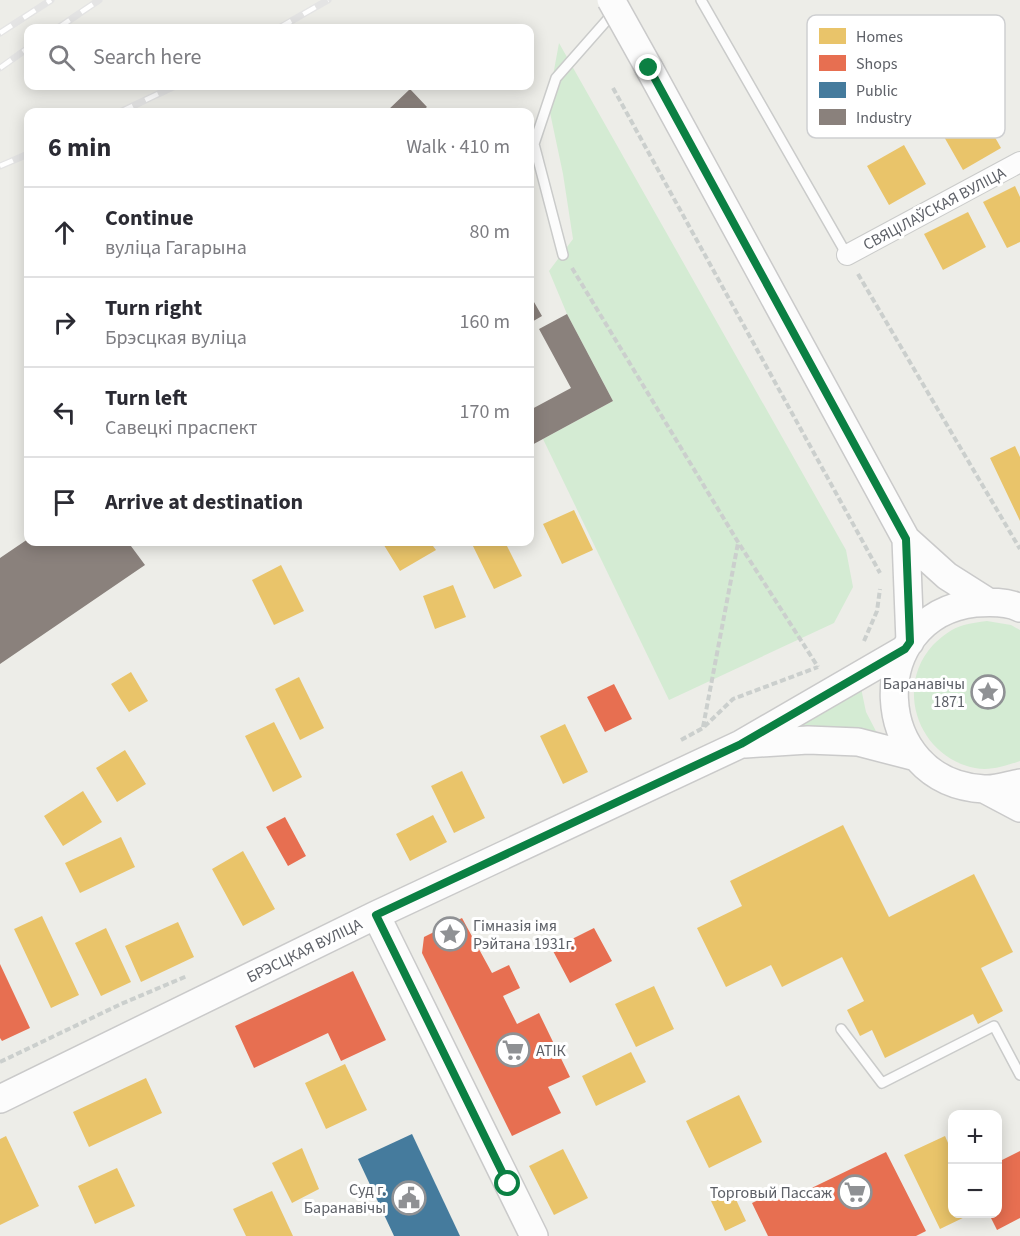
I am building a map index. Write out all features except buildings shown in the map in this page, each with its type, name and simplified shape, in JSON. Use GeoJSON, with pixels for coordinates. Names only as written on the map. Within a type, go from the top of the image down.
{"type":"FeatureCollection","features":[{"type":"Feature","properties":{"kind":"main road"},"geometry":{"type":"LineString","coordinates":[[611,0],[906,539],[947,576],[988,602]]}},
{"type":"Feature","properties":{"kind":"main road"},"geometry":{"type":"LineString","coordinates":[[906,539],[907,646]]}},
{"type":"Feature","properties":{"kind":"main road"},"geometry":{"type":"LineString","coordinates":[[1019,605],[988,602],[965,604],[944,612],[925,625],[907,646],[895,676],[893,704],[900,732],[916,757],[936,774],[960,785],[986,790],[1020,808]]}},
{"type":"Feature","properties":{"kind":"main road","name":"БРЭСЦКАЯ ВУЛІЦА"},"geometry":{"type":"LineString","coordinates":[[0,1099],[376,915],[741,744],[907,646]]}},
{"type":"Feature","properties":{"kind":"main road","name":"БРЭСЦКАЯ ВУЛІЦА"},"geometry":{"type":"LineString","coordinates":[[741,744],[808,740],[858,742],[916,757]]}},
{"type":"Feature","properties":{"kind":"main road"},"geometry":{"type":"LineString","coordinates":[[986,790],[1020,783]]}},
{"type":"Feature","properties":{"kind":"main road"},"geometry":{"type":"LineString","coordinates":[[376,915],[534,1236]]}},
{"type":"Feature","properties":{"kind":"street","name":"СВЯЦІЛАЎСКАЯ ВУЛІЦА"},"geometry":{"type":"LineString","coordinates":[[847,255],[1020,162]]}},
{"type":"Feature","properties":{"kind":"lane"},"geometry":{"type":"LineString","coordinates":[[563,255],[534,144],[556,78],[625,0]]}},
{"type":"Feature","properties":{"kind":"lane"},"geometry":{"type":"LineString","coordinates":[[701,0],[847,255]]}},
{"type":"Feature","properties":{"kind":"lane"},"geometry":{"type":"LineString","coordinates":[[841,1029],[882,1083],[994,1026],[1020,1075]]}},
{"type":"Feature","properties":{"kind":"path"},"geometry":{"type":"LineString","coordinates":[[613,88],[881,575]]}},
{"type":"Feature","properties":{"kind":"path"},"geometry":{"type":"LineString","coordinates":[[563,255],[738,542],[818,667]]}},
{"type":"Feature","properties":{"kind":"path"},"geometry":{"type":"LineString","coordinates":[[847,255],[1020,549]]}},
{"type":"Feature","properties":{"kind":"path"},"geometry":{"type":"LineString","coordinates":[[703,728],[738,542]]}},
{"type":"Feature","properties":{"kind":"path"},"geometry":{"type":"LineString","coordinates":[[856,645],[866,640],[877,611],[880,587]]}},
{"type":"Feature","properties":{"kind":"path"},"geometry":{"type":"LineString","coordinates":[[675,744],[703,728],[733,699],[827,662]]}},
{"type":"Feature","properties":{"kind":"path"},"geometry":{"type":"LineString","coordinates":[[0,1062],[187,976]]}},
{"type":"Feature","properties":{"kind":"green space"},"geometry":{"type":"Polygon","coordinates":[[[559,43],[846,550],[853,587],[834,623],[669,700],[543,439],[613,401],[567,314],[549,271],[573,239],[563,174],[548,103],[559,43]]]}},
{"type":"Feature","properties":{"kind":"green space"},"geometry":{"type":"Polygon","coordinates":[[[987,621],[1011,625],[1020,630],[1020,761],[998,768],[981,769],[955,761],[939,750],[926,735],[918,718],[914,699],[915,680],[921,662],[933,645],[955,628],[987,621]]]}},
{"type":"Feature","properties":{"kind":"green space"},"geometry":{"type":"Polygon","coordinates":[[[861,688],[866,712],[878,735],[787,728],[861,688]]]}},
{"type":"Feature","properties":{"kind":"railway"},"geometry":{"type":"LineString","coordinates":[[0,33],[51,0]]}},
{"type":"Feature","properties":{"kind":"railway"},"geometry":{"type":"LineString","coordinates":[[64,24],[99,0]]}},
{"type":"Feature","properties":{"kind":"railway"},"geometry":{"type":"LineString","coordinates":[[286,24],[328,0]]}},
{"type":"Feature","properties":{"kind":"railway"},"geometry":{"type":"LineString","coordinates":[[0,68],[24,51]]}},
{"type":"Feature","properties":{"kind":"railway"},"geometry":{"type":"LineString","coordinates":[[128,108],[167,90]]}},
{"type":"Feature","properties":{"kind":"railway"},"geometry":{"type":"LineString","coordinates":[[0,166],[24,156]]}},
{"type":"Feature","properties":{"kind":"place","name":"Баранавічы 1871"},"geometry":{"type":"Point","coordinates":[988,692]}},
{"type":"Feature","properties":{"kind":"place","name":"Гімназія імя Рэйтана 1931г."},"geometry":{"type":"Point","coordinates":[450,934]}},
{"type":"Feature","properties":{"kind":"place","name":"АТІК"},"geometry":{"type":"Point","coordinates":[513,1050]}},
{"type":"Feature","properties":{"kind":"place","name":"Торговый Пассаж"},"geometry":{"type":"Point","coordinates":[855,1192]}},
{"type":"Feature","properties":{"kind":"place","name":"Суд г. Баранавічы"},"geometry":{"type":"Point","coordinates":[409,1198]}},
{"type":"Feature","properties":{"kind":"route"},"geometry":{"type":"LineString","coordinates":[[508,1184],[376,915],[741,744],[905,649],[910,642],[906,539],[649,68]]}}]}
